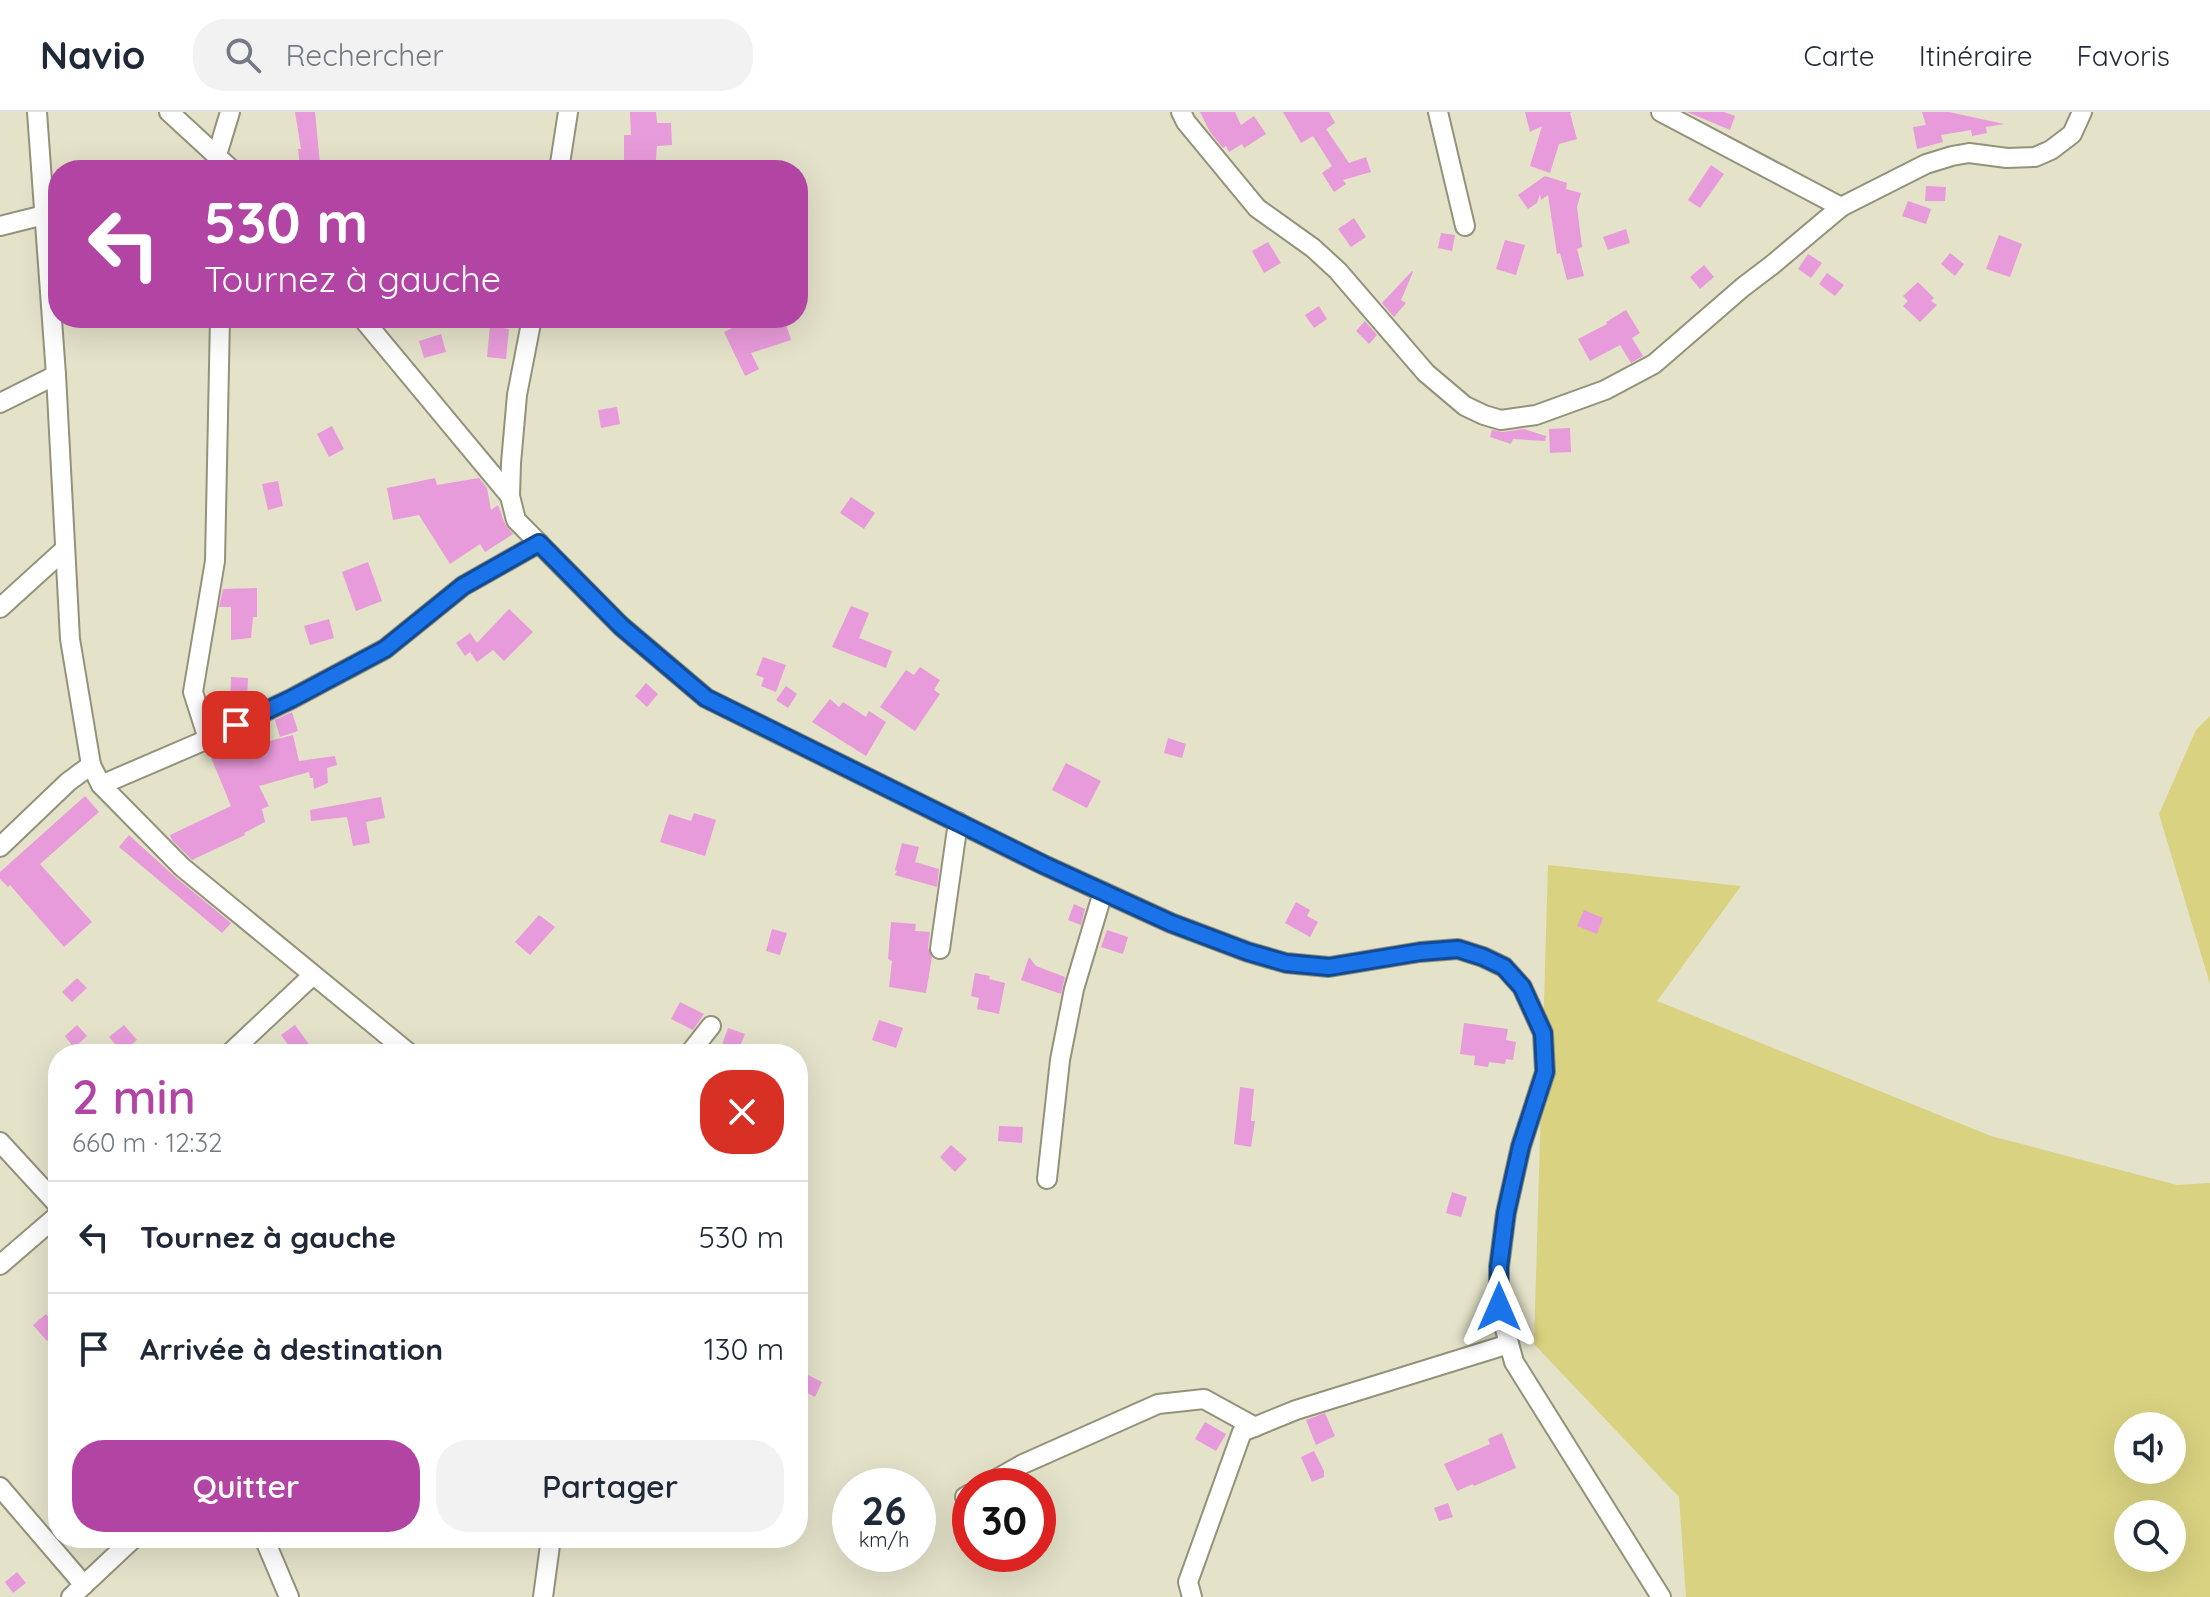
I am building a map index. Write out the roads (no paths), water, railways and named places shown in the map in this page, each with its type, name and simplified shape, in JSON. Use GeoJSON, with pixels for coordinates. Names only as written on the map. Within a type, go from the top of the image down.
{"type":"FeatureCollection","features":[{"type":"Feature","properties":{"kind":"street"},"geometry":{"type":"LineString","coordinates":[[37,112],[48,268]]}},
{"type":"Feature","properties":{"kind":"street"},"geometry":{"type":"LineString","coordinates":[[169,112],[222,160]]}},
{"type":"Feature","properties":{"kind":"street"},"geometry":{"type":"LineString","coordinates":[[217,155],[230,112]]}},
{"type":"Feature","properties":{"kind":"street"},"geometry":{"type":"LineString","coordinates":[[561,160],[568,112]]}},
{"type":"Feature","properties":{"kind":"street"},"geometry":{"type":"LineString","coordinates":[[1181,112],[1257,208],[1313,248],[1338,271],[1426,373],[1465,406],[1501,420],[1536,415],[1605,390],[1654,364],[1841,207],[1926,164],[1952,156],[1969,153],[2007,158],[2035,157],[2051,150],[2072,134],[2082,112]]}},
{"type":"Feature","properties":{"kind":"street"},"geometry":{"type":"LineString","coordinates":[[1438,112],[1465,226]]}},
{"type":"Feature","properties":{"kind":"street"},"geometry":{"type":"LineString","coordinates":[[1661,112],[1841,207]]}},
{"type":"Feature","properties":{"kind":"street"},"geometry":{"type":"LineString","coordinates":[[0,226],[44,215]]}},
{"type":"Feature","properties":{"kind":"street"},"geometry":{"type":"LineString","coordinates":[[52,328],[70,639],[91,765],[101,785],[182,867],[398,1044]]}},
{"type":"Feature","properties":{"kind":"street"},"geometry":{"type":"LineString","coordinates":[[208,739],[193,692],[215,561],[220,328]]}},
{"type":"Feature","properties":{"kind":"street"},"geometry":{"type":"LineString","coordinates":[[370,328],[510,496]]}},
{"type":"Feature","properties":{"kind":"street"},"geometry":{"type":"LineString","coordinates":[[530,328],[517,395],[510,496],[516,520],[621,626],[706,698],[1103,892],[1171,923],[1248,952],[1286,963],[1329,967],[1458,949],[1504,967],[1522,987],[1543,1033],[1545,1072],[1521,1146],[1506,1213],[1499,1267],[1499,1307],[1514,1362],[1661,1597]]}},
{"type":"Feature","properties":{"kind":"street"},"geometry":{"type":"LineString","coordinates":[[0,403],[56,375]]}},
{"type":"Feature","properties":{"kind":"street"},"geometry":{"type":"LineString","coordinates":[[101,785],[208,739],[385,649],[463,586],[539,543]]}},
{"type":"Feature","properties":{"kind":"street"},"geometry":{"type":"LineString","coordinates":[[0,608],[65,549]]}},
{"type":"Feature","properties":{"kind":"street"},"geometry":{"type":"LineString","coordinates":[[0,847],[68,782],[91,765]]}},
{"type":"Feature","properties":{"kind":"street"},"geometry":{"type":"LineString","coordinates":[[940,949],[958,822]]}},
{"type":"Feature","properties":{"kind":"street"},"geometry":{"type":"LineString","coordinates":[[1047,1179],[1060,1060],[1074,989],[1103,892]]}},
{"type":"Feature","properties":{"kind":"street"},"geometry":{"type":"LineString","coordinates":[[240,1044],[313,975]]}},
{"type":"Feature","properties":{"kind":"street"},"geometry":{"type":"LineString","coordinates":[[697,1044],[711,1026]]}},
{"type":"Feature","properties":{"kind":"street"},"geometry":{"type":"LineString","coordinates":[[0,1142],[48,1194]]}},
{"type":"Feature","properties":{"kind":"street"},"geometry":{"type":"LineString","coordinates":[[0,1265],[48,1224]]}},
{"type":"Feature","properties":{"kind":"street"},"geometry":{"type":"LineString","coordinates":[[1192,1597],[1188,1582],[1242,1432],[1296,1410],[1509,1344]]}},
{"type":"Feature","properties":{"kind":"street"},"geometry":{"type":"LineString","coordinates":[[1016,1468],[1158,1404],[1204,1399],[1255,1427]]}},
{"type":"Feature","properties":{"kind":"street"},"geometry":{"type":"LineString","coordinates":[[0,1487],[78,1591],[123,1548]]}},
{"type":"Feature","properties":{"kind":"street"},"geometry":{"type":"LineString","coordinates":[[268,1548],[289,1597]]}},
{"type":"Feature","properties":{"kind":"street"},"geometry":{"type":"LineString","coordinates":[[543,1597],[550,1548]]}}]}
